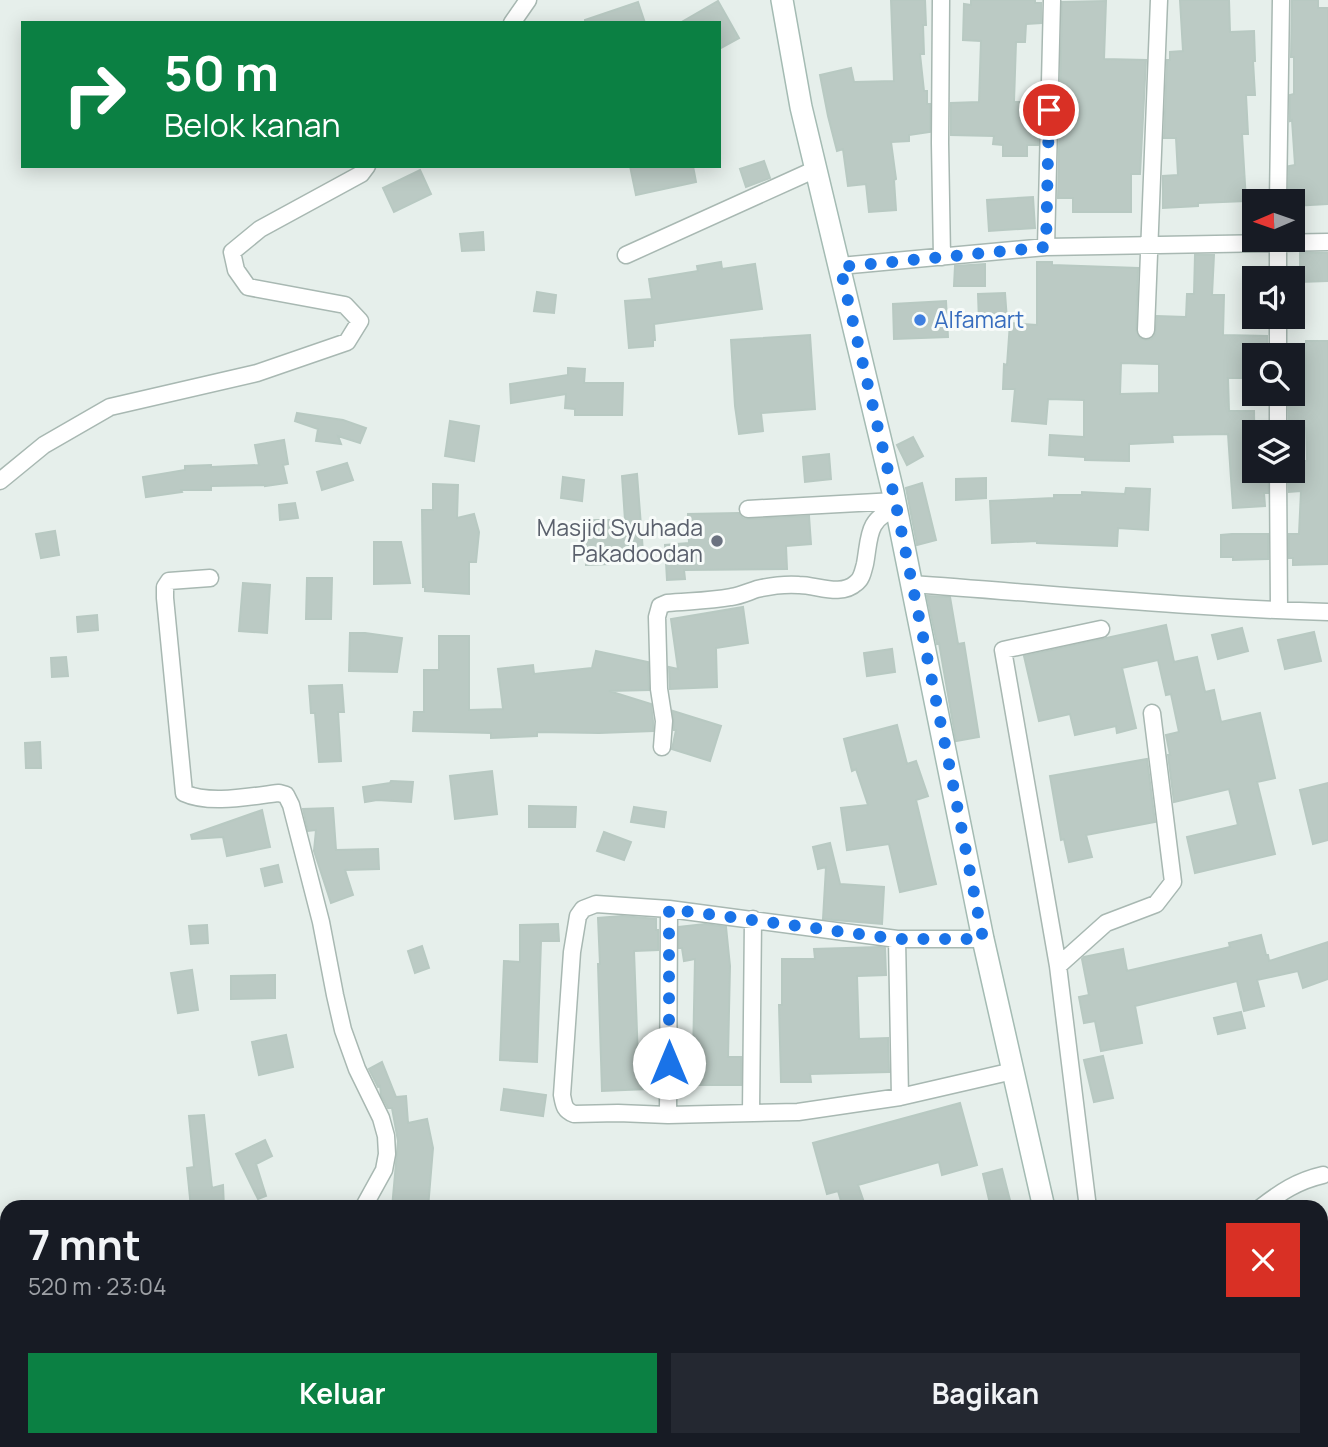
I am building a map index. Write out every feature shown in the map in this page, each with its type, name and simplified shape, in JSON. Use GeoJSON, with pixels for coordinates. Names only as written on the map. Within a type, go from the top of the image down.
{"type":"FeatureCollection","features":[{"type":"Feature","properties":{"kind":"street"},"geometry":{"type":"LineString","coordinates":[[513,21],[528,0]]}},
{"type":"Feature","properties":{"kind":"street"},"geometry":{"type":"LineString","coordinates":[[782,0],[801,107],[896,505],[983,939],[1042,1200]]}},
{"type":"Feature","properties":{"kind":"street"},"geometry":{"type":"LineString","coordinates":[[942,0],[942,257]]}},
{"type":"Feature","properties":{"kind":"street"},"geometry":{"type":"LineString","coordinates":[[1046,247],[1052,0]]}},
{"type":"Feature","properties":{"kind":"street"},"geometry":{"type":"LineString","coordinates":[[1146,330],[1159,0]]}},
{"type":"Feature","properties":{"kind":"street"},"geometry":{"type":"LineString","coordinates":[[1278,189],[1281,0]]}},
{"type":"Feature","properties":{"kind":"street"},"geometry":{"type":"LineString","coordinates":[[0,481],[44,445],[110,407],[257,373],[346,342],[360,321],[345,305],[248,288],[236,270],[232,252],[260,229],[361,174],[366,168]]}},
{"type":"Feature","properties":{"kind":"street"},"geometry":{"type":"LineString","coordinates":[[626,255],[816,169]]}},
{"type":"Feature","properties":{"kind":"street"},"geometry":{"type":"LineString","coordinates":[[1306,242],[1328,242]]}},
{"type":"Feature","properties":{"kind":"street"},"geometry":{"type":"LineString","coordinates":[[840,267],[1046,247],[1242,243]]}},
{"type":"Feature","properties":{"kind":"street"},"geometry":{"type":"LineString","coordinates":[[1278,483],[1279,610]]}},
{"type":"Feature","properties":{"kind":"street"},"geometry":{"type":"LineString","coordinates":[[748,509],[896,505]]}},
{"type":"Feature","properties":{"kind":"street"},"geometry":{"type":"LineString","coordinates":[[662,747],[664,721],[659,689],[657,626],[660,606],[667,603],[732,597],[775,586],[801,585],[840,590],[849,588],[861,578],[871,527],[878,518],[896,505]]}},
{"type":"Feature","properties":{"kind":"street"},"geometry":{"type":"LineString","coordinates":[[210,578],[169,582],[164,587],[184,793],[194,798],[223,799],[279,793],[286,796],[291,805],[321,922],[343,1030],[357,1069],[382,1118],[386,1136],[384,1170],[367,1200]]}},
{"type":"Feature","properties":{"kind":"street"},"geometry":{"type":"LineString","coordinates":[[912,584],[1328,612]]}},
{"type":"Feature","properties":{"kind":"street"},"geometry":{"type":"LineString","coordinates":[[1087,1200],[1058,965],[1003,650],[1101,629]]}},
{"type":"Feature","properties":{"kind":"street"},"geometry":{"type":"LineString","coordinates":[[1058,965],[1107,923],[1156,904],[1172,882],[1152,713]]}},
{"type":"Feature","properties":{"kind":"street"},"geometry":{"type":"LineString","coordinates":[[983,939],[897,939],[669,909],[596,904],[583,909],[579,916],[569,975],[562,1095],[564,1106],[568,1112],[574,1114],[797,1112],[900,1097],[1013,1071]]}},
{"type":"Feature","properties":{"kind":"street"},"geometry":{"type":"LineString","coordinates":[[668,1115],[669,909]]}},
{"type":"Feature","properties":{"kind":"street"},"geometry":{"type":"LineString","coordinates":[[751,1113],[753,919]]}},
{"type":"Feature","properties":{"kind":"street"},"geometry":{"type":"LineString","coordinates":[[897,939],[900,1097]]}},
{"type":"Feature","properties":{"kind":"street"},"geometry":{"type":"LineString","coordinates":[[1271,1200],[1285,1189],[1323,1175]]}},
{"type":"Feature","properties":{"kind":"building"},"geometry":{"type":"Polygon","coordinates":[[[891,0],[925,0],[924,54],[920,54],[924,91],[927,91],[927,104],[930,104],[930,132],[909,135],[909,141],[891,142],[896,179],[896,210],[869,212],[866,184],[848,186],[843,149],[837,151],[820,75],[851,68],[854,82],[894,81],[891,0]]]}},
{"type":"Feature","properties":{"kind":"building"},"geometry":{"type":"Polygon","coordinates":[[[971,0],[1035,0],[1035,3],[1041,3],[1041,23],[1026,24],[1025,42],[1016,42],[1014,102],[1039,102],[1038,145],[1027,145],[1027,156],[1003,156],[1003,145],[993,144],[994,136],[951,135],[951,103],[979,102],[981,41],[963,40],[964,4],[971,5],[971,0]]]}},
{"type":"Feature","properties":{"kind":"building"},"geometry":{"type":"Polygon","coordinates":[[[1180,0],[1229,0],[1230,32],[1254,31],[1255,95],[1246,95],[1248,134],[1242,134],[1245,189],[1242,189],[1242,201],[1163,208],[1163,176],[1178,175],[1176,138],[1164,138],[1167,60],[1170,60],[1170,52],[1183,51],[1180,0]]]}},
{"type":"Feature","properties":{"kind":"building"},"geometry":{"type":"Polygon","coordinates":[[[1292,0],[1318,0],[1318,8],[1328,8],[1328,204],[1306,205],[1306,189],[1288,189],[1289,166],[1295,165],[1292,120],[1290,121],[1290,95],[1294,94],[1294,57],[1291,57],[1292,0]]]}},
{"type":"Feature","properties":{"kind":"building"},"geometry":{"type":"Polygon","coordinates":[[[718,1],[739,38],[721,48],[721,21],[683,21],[718,1]]]}},
{"type":"Feature","properties":{"kind":"building"},"geometry":{"type":"Polygon","coordinates":[[[1106,1],[1104,59],[1146,60],[1140,174],[1131,174],[1131,212],[1073,212],[1073,198],[1058,198],[1062,2],[1106,1]]]}},
{"type":"Feature","properties":{"kind":"building"},"geometry":{"type":"Polygon","coordinates":[[[638,2],[644,21],[585,21],[638,2]]]}},
{"type":"Feature","properties":{"kind":"building"},"geometry":{"type":"Polygon","coordinates":[[[764,161],[770,178],[746,187],[740,169],[764,161]]]}},
{"type":"Feature","properties":{"kind":"building"},"geometry":{"type":"Polygon","coordinates":[[[630,168],[693,168],[696,182],[636,195],[630,168]]]}},
{"type":"Feature","properties":{"kind":"building"},"geometry":{"type":"Polygon","coordinates":[[[420,170],[431,194],[394,212],[383,188],[420,170]]]}},
{"type":"Feature","properties":{"kind":"building"},"geometry":{"type":"Polygon","coordinates":[[[1033,197],[1035,228],[989,231],[987,200],[1033,197]]]}},
{"type":"Feature","properties":{"kind":"building"},"geometry":{"type":"Polygon","coordinates":[[[483,232],[484,250],[462,251],[460,234],[483,232]]]}},
{"type":"Feature","properties":{"kind":"building"},"geometry":{"type":"Polygon","coordinates":[[[1300,253],[1328,253],[1328,281],[1305,282],[1305,266],[1300,266],[1300,253]]]}},
{"type":"Feature","properties":{"kind":"building"},"geometry":{"type":"Polygon","coordinates":[[[1195,255],[1214,255],[1212,295],[1224,295],[1223,335],[1267,336],[1267,343],[1242,343],[1242,378],[1228,378],[1229,411],[1254,411],[1254,420],[1242,420],[1242,483],[1268,483],[1268,493],[1264,493],[1265,506],[1233,508],[1228,434],[1172,435],[1173,442],[1129,444],[1129,461],[1085,460],[1085,457],[1049,455],[1050,435],[1084,437],[1084,400],[1048,399],[1046,424],[1012,421],[1015,389],[1003,389],[1010,323],[1037,325],[1037,262],[1052,262],[1052,265],[1138,268],[1136,330],[1140,338],[1146,340],[1155,335],[1157,316],[1186,317],[1187,294],[1194,294],[1195,255]],[[1121,363],[1120,394],[1159,393],[1159,364],[1121,363]]]}},
{"type":"Feature","properties":{"kind":"building"},"geometry":{"type":"Polygon","coordinates":[[[721,262],[722,269],[755,264],[762,309],[654,324],[653,346],[629,348],[625,301],[652,299],[649,279],[698,271],[697,266],[721,262]]]}},
{"type":"Feature","properties":{"kind":"building"},"geometry":{"type":"Polygon","coordinates":[[[985,264],[985,286],[954,286],[955,266],[985,264]]]}},
{"type":"Feature","properties":{"kind":"building"},"geometry":{"type":"Polygon","coordinates":[[[537,292],[556,295],[554,313],[534,311],[537,292]]]}},
{"type":"Feature","properties":{"kind":"building"},"geometry":{"type":"Polygon","coordinates":[[[1005,293],[1007,320],[979,322],[978,294],[1005,293]]]}},
{"type":"Feature","properties":{"kind":"building","name":"Alfamart"},"geometry":{"type":"Polygon","coordinates":[[[946,301],[948,337],[894,339],[893,304],[946,301]]]}},
{"type":"Feature","properties":{"kind":"building"},"geometry":{"type":"Polygon","coordinates":[[[810,335],[815,409],[761,413],[763,431],[739,434],[731,340],[810,335]]]}},
{"type":"Feature","properties":{"kind":"building"},"geometry":{"type":"Polygon","coordinates":[[[1306,341],[1328,341],[1328,564],[1293,565],[1293,558],[1289,558],[1289,534],[1299,534],[1301,491],[1289,492],[1289,483],[1305,483],[1307,461],[1305,420],[1289,420],[1288,406],[1305,406],[1306,341]]]}},
{"type":"Feature","properties":{"kind":"building"},"geometry":{"type":"Polygon","coordinates":[[[568,368],[585,369],[584,383],[623,383],[622,415],[575,415],[575,409],[565,408],[566,394],[511,403],[510,384],[568,375],[568,368]]]}},
{"type":"Feature","properties":{"kind":"building"},"geometry":{"type":"Polygon","coordinates":[[[297,413],[343,420],[366,428],[360,443],[338,436],[341,444],[316,441],[318,429],[295,421],[297,413]]]}},
{"type":"Feature","properties":{"kind":"building"},"geometry":{"type":"Polygon","coordinates":[[[450,421],[479,426],[474,461],[445,456],[450,421]]]}},
{"type":"Feature","properties":{"kind":"building"},"geometry":{"type":"Polygon","coordinates":[[[913,437],[923,456],[907,465],[897,445],[913,437]]]}},
{"type":"Feature","properties":{"kind":"building"},"geometry":{"type":"Polygon","coordinates":[[[284,440],[288,464],[283,465],[287,483],[265,486],[211,486],[211,490],[181,490],[182,492],[146,497],[143,477],[185,470],[185,466],[259,465],[255,445],[284,440]]]}},
{"type":"Feature","properties":{"kind":"building"},"geometry":{"type":"Polygon","coordinates":[[[829,454],[831,479],[805,482],[803,457],[829,454]]]}},
{"type":"Feature","properties":{"kind":"building"},"geometry":{"type":"Polygon","coordinates":[[[347,463],[353,480],[322,490],[317,472],[347,463]]]}},
{"type":"Feature","properties":{"kind":"building"},"geometry":{"type":"Polygon","coordinates":[[[637,474],[643,552],[610,553],[610,564],[586,565],[585,520],[625,520],[622,476],[637,474]]]}},
{"type":"Feature","properties":{"kind":"building"},"geometry":{"type":"Polygon","coordinates":[[[563,477],[584,480],[582,501],[561,498],[563,477]]]}},
{"type":"Feature","properties":{"kind":"building"},"geometry":{"type":"Polygon","coordinates":[[[986,478],[986,498],[956,500],[956,479],[986,478]]]}},
{"type":"Feature","properties":{"kind":"building"},"geometry":{"type":"Polygon","coordinates":[[[922,483],[936,540],[917,545],[906,488],[922,483]]]}},
{"type":"Feature","properties":{"kind":"building"},"geometry":{"type":"Polygon","coordinates":[[[433,484],[458,485],[457,518],[474,514],[479,532],[476,562],[469,562],[469,594],[425,591],[423,587],[422,510],[433,510],[433,484]]]}},
{"type":"Feature","properties":{"kind":"building"},"geometry":{"type":"Polygon","coordinates":[[[1126,488],[1150,489],[1148,530],[1118,528],[1117,546],[1037,541],[992,543],[990,501],[1054,498],[1054,495],[1082,495],[1082,492],[1125,494],[1126,488]]]}},
{"type":"Feature","properties":{"kind":"building"},"geometry":{"type":"Polygon","coordinates":[[[295,503],[298,518],[280,520],[279,505],[295,503]]]}},
{"type":"Feature","properties":{"kind":"building"},"geometry":{"type":"Polygon","coordinates":[[[739,513],[743,518],[749,519],[809,516],[811,544],[786,546],[787,569],[684,570],[685,579],[667,580],[665,545],[689,543],[688,514],[739,513]]]}},
{"type":"Feature","properties":{"kind":"building"},"geometry":{"type":"Polygon","coordinates":[[[55,531],[59,555],[41,558],[36,534],[55,531]]]}},
{"type":"Feature","properties":{"kind":"building"},"geometry":{"type":"Polygon","coordinates":[[[1268,534],[1268,559],[1233,560],[1233,557],[1221,557],[1221,535],[1268,534]]]}},
{"type":"Feature","properties":{"kind":"building"},"geometry":{"type":"Polygon","coordinates":[[[374,542],[401,542],[410,583],[374,584],[374,542]]]}},
{"type":"Feature","properties":{"kind":"building"},"geometry":{"type":"Polygon","coordinates":[[[307,578],[332,578],[331,619],[306,619],[307,578]]]}},
{"type":"Feature","properties":{"kind":"building"},"geometry":{"type":"Polygon","coordinates":[[[243,583],[270,585],[267,633],[239,631],[243,583]]]}},
{"type":"Feature","properties":{"kind":"building"},"geometry":{"type":"Polygon","coordinates":[[[927,596],[950,597],[958,644],[964,643],[979,737],[956,741],[939,643],[937,644],[927,596]]]}},
{"type":"Feature","properties":{"kind":"building"},"geometry":{"type":"Polygon","coordinates":[[[743,607],[748,643],[716,648],[717,687],[670,689],[669,667],[678,669],[671,619],[743,607]]]}},
{"type":"Feature","properties":{"kind":"building"},"geometry":{"type":"Polygon","coordinates":[[[97,615],[98,630],[78,632],[77,617],[97,615]]]}},
{"type":"Feature","properties":{"kind":"building"},"geometry":{"type":"Polygon","coordinates":[[[1166,625],[1174,662],[1197,657],[1205,692],[1214,690],[1221,722],[1260,713],[1275,778],[1257,782],[1275,854],[1195,873],[1187,837],[1238,825],[1229,789],[1174,802],[1166,735],[1179,732],[1171,694],[1166,695],[1158,660],[1122,668],[1136,728],[1117,733],[1116,726],[1075,735],[1070,714],[1039,721],[1024,656],[1166,625]]]}},
{"type":"Feature","properties":{"kind":"building"},"geometry":{"type":"Polygon","coordinates":[[[1242,628],[1248,651],[1218,659],[1212,635],[1242,628]]]}},
{"type":"Feature","properties":{"kind":"building"},"geometry":{"type":"Polygon","coordinates":[[[1314,632],[1321,661],[1285,669],[1278,640],[1314,632]]]}},
{"type":"Feature","properties":{"kind":"building"},"geometry":{"type":"Polygon","coordinates":[[[350,633],[402,638],[397,672],[349,671],[350,633]]]}},
{"type":"Feature","properties":{"kind":"building"},"geometry":{"type":"Polygon","coordinates":[[[439,636],[469,636],[469,710],[503,709],[498,669],[533,665],[534,674],[592,668],[596,651],[648,662],[649,690],[609,691],[651,704],[653,731],[537,732],[537,736],[491,738],[491,733],[413,731],[414,712],[424,712],[424,670],[439,670],[439,636]]]}},
{"type":"Feature","properties":{"kind":"building"},"geometry":{"type":"Polygon","coordinates":[[[892,649],[895,672],[867,676],[864,653],[892,649]]]}},
{"type":"Feature","properties":{"kind":"building"},"geometry":{"type":"Polygon","coordinates":[[[66,657],[68,676],[52,677],[51,658],[66,657]]]}},
{"type":"Feature","properties":{"kind":"building"},"geometry":{"type":"Polygon","coordinates":[[[342,685],[344,712],[338,712],[341,761],[319,762],[315,713],[311,713],[309,686],[342,685]]]}},
{"type":"Feature","properties":{"kind":"building"},"geometry":{"type":"Polygon","coordinates":[[[673,711],[721,726],[710,761],[672,749],[676,730],[673,711]]]}},
{"type":"Feature","properties":{"kind":"building"},"geometry":{"type":"Polygon","coordinates":[[[897,725],[907,764],[916,761],[928,796],[916,800],[936,884],[900,892],[889,844],[847,850],[841,808],[868,805],[856,769],[852,771],[844,739],[897,725]]]}},
{"type":"Feature","properties":{"kind":"building"},"geometry":{"type":"Polygon","coordinates":[[[40,742],[41,768],[26,768],[25,743],[40,742]]]}},
{"type":"Feature","properties":{"kind":"building"},"geometry":{"type":"Polygon","coordinates":[[[1147,759],[1155,822],[1086,835],[1092,857],[1069,862],[1064,839],[1061,840],[1050,776],[1147,759]]]}},
{"type":"Feature","properties":{"kind":"building"},"geometry":{"type":"Polygon","coordinates":[[[492,771],[497,814],[455,819],[450,776],[492,771]]]}},
{"type":"Feature","properties":{"kind":"building"},"geometry":{"type":"Polygon","coordinates":[[[391,781],[413,782],[411,802],[365,802],[363,787],[391,781]]]}},
{"type":"Feature","properties":{"kind":"building"},"geometry":{"type":"Polygon","coordinates":[[[1328,783],[1328,840],[1313,844],[1300,790],[1328,783]]]}},
{"type":"Feature","properties":{"kind":"building"},"geometry":{"type":"Polygon","coordinates":[[[529,806],[576,807],[575,827],[529,827],[529,806]]]}},
{"type":"Feature","properties":{"kind":"building"},"geometry":{"type":"Polygon","coordinates":[[[634,807],[666,812],[664,827],[631,822],[634,807]]]}},
{"type":"Feature","properties":{"kind":"building"},"geometry":{"type":"Polygon","coordinates":[[[333,808],[336,850],[378,849],[379,869],[345,870],[353,895],[331,903],[314,851],[316,830],[308,831],[303,809],[333,808]]]}},
{"type":"Feature","properties":{"kind":"building"},"geometry":{"type":"Polygon","coordinates":[[[262,810],[270,847],[227,856],[223,837],[192,839],[191,835],[262,810]]]}},
{"type":"Feature","properties":{"kind":"building"},"geometry":{"type":"Polygon","coordinates":[[[604,832],[631,842],[624,860],[597,851],[604,832]]]}},
{"type":"Feature","properties":{"kind":"building"},"geometry":{"type":"Polygon","coordinates":[[[830,843],[840,884],[884,887],[882,924],[823,919],[826,867],[818,869],[813,847],[830,843]]]}},
{"type":"Feature","properties":{"kind":"building"},"geometry":{"type":"Polygon","coordinates":[[[278,865],[282,882],[265,886],[261,869],[278,865]]]}},
{"type":"Feature","properties":{"kind":"building"},"geometry":{"type":"Polygon","coordinates":[[[622,916],[656,919],[658,930],[658,950],[634,951],[638,1059],[646,1059],[648,1089],[602,1091],[598,918],[622,916]]]}},
{"type":"Feature","properties":{"kind":"building"},"geometry":{"type":"Polygon","coordinates":[[[558,924],[559,941],[541,941],[537,1062],[500,1060],[504,961],[520,962],[520,925],[558,924]]]}},
{"type":"Feature","properties":{"kind":"building"},"geometry":{"type":"Polygon","coordinates":[[[705,924],[726,927],[730,966],[728,1057],[741,1057],[741,1085],[688,1085],[688,1057],[693,1057],[695,959],[684,961],[682,948],[679,948],[679,927],[705,924]]]}},
{"type":"Feature","properties":{"kind":"building"},"geometry":{"type":"Polygon","coordinates":[[[207,925],[208,943],[191,944],[189,926],[207,925]]]}},
{"type":"Feature","properties":{"kind":"building"},"geometry":{"type":"Polygon","coordinates":[[[1261,935],[1269,961],[1328,942],[1328,979],[1303,988],[1298,971],[1257,980],[1264,1006],[1244,1011],[1237,981],[1135,1006],[1142,1043],[1101,1051],[1095,1021],[1084,1023],[1079,997],[1089,995],[1082,959],[1084,957],[1123,949],[1127,971],[1230,947],[1229,943],[1261,935]]]}},
{"type":"Feature","properties":{"kind":"building"},"geometry":{"type":"Polygon","coordinates":[[[422,946],[429,968],[415,973],[408,951],[422,946]]]}},
{"type":"Feature","properties":{"kind":"building"},"geometry":{"type":"Polygon","coordinates":[[[885,948],[886,975],[857,976],[859,1039],[888,1038],[889,1072],[810,1074],[811,1082],[781,1082],[779,1005],[782,1005],[782,959],[815,959],[814,949],[885,948]]]}},
{"type":"Feature","properties":{"kind":"building"},"geometry":{"type":"Polygon","coordinates":[[[192,970],[198,1010],[178,1013],[171,973],[192,970]]]}},
{"type":"Feature","properties":{"kind":"building"},"geometry":{"type":"Polygon","coordinates":[[[275,975],[275,998],[231,999],[231,976],[275,975]]]}},
{"type":"Feature","properties":{"kind":"building"},"geometry":{"type":"Polygon","coordinates":[[[1241,1012],[1245,1028],[1218,1034],[1214,1018],[1241,1012]]]}},
{"type":"Feature","properties":{"kind":"building"},"geometry":{"type":"Polygon","coordinates":[[[286,1035],[293,1067],[259,1075],[252,1042],[286,1035]]]}},
{"type":"Feature","properties":{"kind":"building"},"geometry":{"type":"Polygon","coordinates":[[[1103,1056],[1113,1098],[1094,1102],[1084,1060],[1103,1056]]]}},
{"type":"Feature","properties":{"kind":"building"},"geometry":{"type":"Polygon","coordinates":[[[382,1062],[396,1097],[406,1096],[408,1123],[427,1119],[433,1148],[429,1200],[393,1200],[398,1141],[392,1108],[388,1108],[381,1095],[380,1086],[378,1087],[369,1069],[382,1062]]]}},
{"type":"Feature","properties":{"kind":"building"},"geometry":{"type":"Polygon","coordinates":[[[504,1089],[546,1095],[543,1116],[501,1110],[504,1089]]]}},
{"type":"Feature","properties":{"kind":"building"},"geometry":{"type":"Polygon","coordinates":[[[960,1103],[977,1165],[942,1175],[939,1162],[858,1185],[863,1200],[841,1200],[838,1191],[827,1194],[813,1143],[960,1103]]]}},
{"type":"Feature","properties":{"kind":"building"},"geometry":{"type":"Polygon","coordinates":[[[204,1115],[212,1188],[223,1185],[224,1200],[190,1200],[187,1168],[194,1167],[189,1116],[204,1115]]]}},
{"type":"Feature","properties":{"kind":"building"},"geometry":{"type":"Polygon","coordinates":[[[265,1140],[272,1156],[256,1164],[266,1196],[258,1199],[236,1154],[265,1140]]]}},
{"type":"Feature","properties":{"kind":"building"},"geometry":{"type":"Polygon","coordinates":[[[1002,1169],[1010,1200],[989,1200],[983,1174],[1002,1169]]]}},
{"type":"Feature","properties":{"kind":"place","name":"Alfamart"},"geometry":{"type":"Point","coordinates":[920,320]}},
{"type":"Feature","properties":{"kind":"place","name":"Masjid Syuhada Pakadoodan"},"geometry":{"type":"Point","coordinates":[717,541]}},
{"type":"Feature","properties":{"kind":"route"},"geometry":{"type":"LineString","coordinates":[[669,1063],[669,909],[897,939],[983,939],[895,500],[840,267],[1046,247],[1049,110]]}}]}
